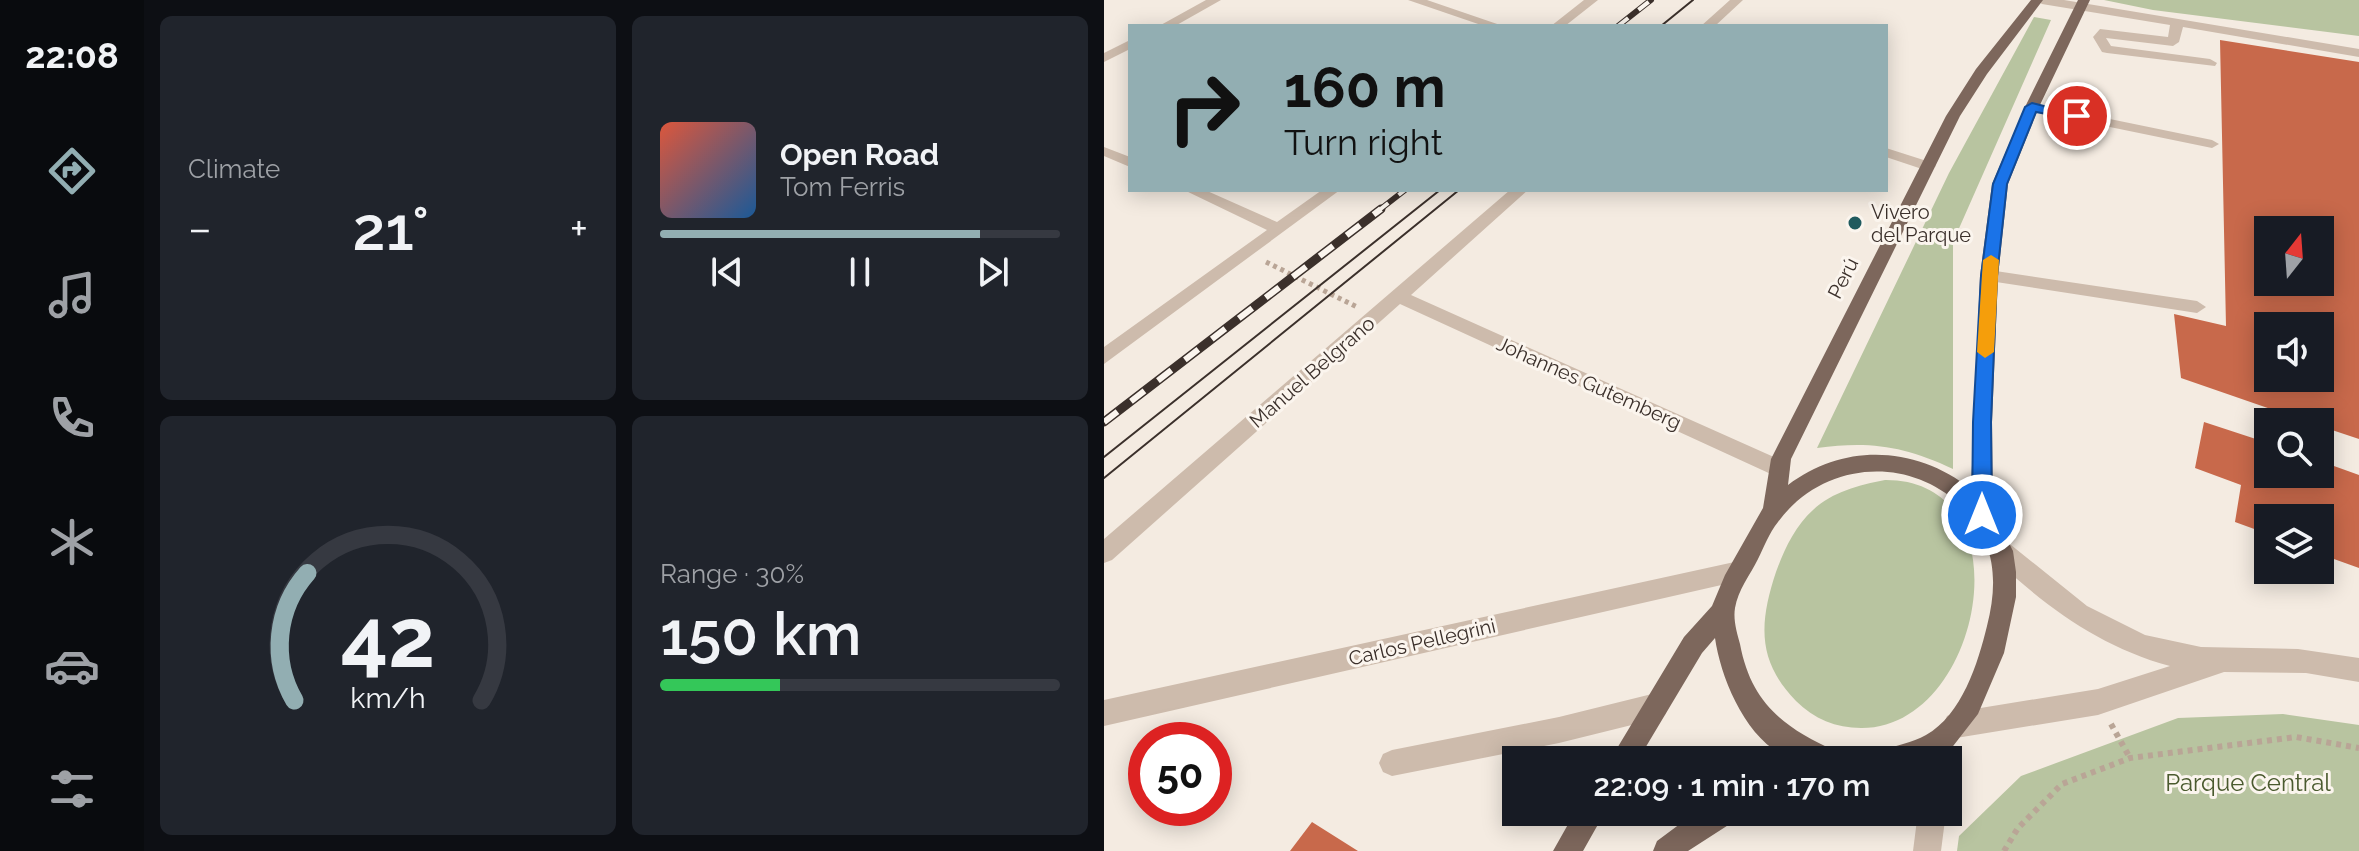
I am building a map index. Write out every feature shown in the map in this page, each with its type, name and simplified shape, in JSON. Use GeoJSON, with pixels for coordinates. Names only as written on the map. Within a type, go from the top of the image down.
{"type":"FeatureCollection","features":[{"type":"Feature","properties":{"kind":"main road","name":"Perú"},"geometry":{"type":"LineString","coordinates":[[1773,510],[1788,445],[1966,93],[2040,0]]}},
{"type":"Feature","properties":{"kind":"main road"},"geometry":{"type":"LineString","coordinates":[[1982,515],[1982,422],[1989,276],[2000,184],[2032,107],[2082,4]]}},
{"type":"Feature","properties":{"kind":"main road"},"geometry":{"type":"LineString","coordinates":[[1632,746],[1693,645],[1723,611],[1739,571],[1773,510],[1799,488],[1828,472],[1858,462],[1878,461],[1923,470],[1946,482],[1982,515],[2003,552],[2002,603],[1996,641],[1977,692],[1944,742]]}},
{"type":"Feature","properties":{"kind":"main road"},"geometry":{"type":"LineString","coordinates":[[1723,611],[1731,663],[1749,704],[1787,742],[1796,746]]}},
{"type":"Feature","properties":{"kind":"main road"},"geometry":{"type":"LineString","coordinates":[[1567,851],[1582,826]]}},
{"type":"Feature","properties":{"kind":"main road"},"geometry":{"type":"LineString","coordinates":[[1667,851],[1698,826]]}},
{"type":"Feature","properties":{"kind":"street"},"geometry":{"type":"LineString","coordinates":[[1169,24],[1215,0]]}},
{"type":"Feature","properties":{"kind":"street"},"geometry":{"type":"LineString","coordinates":[[1414,0],[1491,24]]}},
{"type":"Feature","properties":{"kind":"street"},"geometry":{"type":"LineString","coordinates":[[1560,24],[1592,0]]}},
{"type":"Feature","properties":{"kind":"street"},"geometry":{"type":"LineString","coordinates":[[1709,24],[1737,0]]}},
{"type":"Feature","properties":{"kind":"street"},"geometry":{"type":"LineString","coordinates":[[2040,0],[2082,4],[2177,24],[2359,53]]}},
{"type":"Feature","properties":{"kind":"street"},"geometry":{"type":"LineString","coordinates":[[2177,24],[2173,42],[2100,33],[2099,37],[2107,49],[2210,63]]}},
{"type":"Feature","properties":{"kind":"street"},"geometry":{"type":"LineString","coordinates":[[1104,58],[1128,45]]}},
{"type":"Feature","properties":{"kind":"street"},"geometry":{"type":"LineString","coordinates":[[2032,107],[2212,144]]}},
{"type":"Feature","properties":{"kind":"street"},"geometry":{"type":"LineString","coordinates":[[1104,151],[1128,161]]}},
{"type":"Feature","properties":{"kind":"street"},"geometry":{"type":"LineString","coordinates":[[1888,153],[1928,166]]}},
{"type":"Feature","properties":{"kind":"street"},"geometry":{"type":"LineString","coordinates":[[1196,192],[1279,229]]}},
{"type":"Feature","properties":{"kind":"street"},"geometry":{"type":"LineString","coordinates":[[1104,357],[1329,192]]}},
{"type":"Feature","properties":{"kind":"street","name":"Manuel Belgrano"},"geometry":{"type":"LineString","coordinates":[[1104,553],[1518,192]]}},
{"type":"Feature","properties":{"kind":"street"},"geometry":{"type":"LineString","coordinates":[[1989,276],[2197,307]]}},
{"type":"Feature","properties":{"kind":"street","name":"Johannes Gutemberg"},"geometry":{"type":"LineString","coordinates":[[1398,296],[1780,469]]}},
{"type":"Feature","properties":{"kind":"street"},"geometry":{"type":"LineString","coordinates":[[2003,552],[2045,592],[2099,629],[2169,654],[2225,660],[2300,661],[2359,670]]}},
{"type":"Feature","properties":{"kind":"street","name":"Carlos Pellegrini"},"geometry":{"type":"LineString","coordinates":[[1104,713],[1739,571]]}},
{"type":"Feature","properties":{"kind":"street"},"geometry":{"type":"LineString","coordinates":[[1944,742],[2098,702],[2225,660]]}},
{"type":"Feature","properties":{"kind":"street"},"geometry":{"type":"LineString","coordinates":[[1392,763],[1559,730],[1656,706]]}},
{"type":"Feature","properties":{"kind":"street"},"geometry":{"type":"LineString","coordinates":[[1927,851],[1930,826]]}},
{"type":"Feature","properties":{"kind":"path"},"geometry":{"type":"LineString","coordinates":[[1247,252],[1376,316]]}},
{"type":"Feature","properties":{"kind":"path"},"geometry":{"type":"LineString","coordinates":[[2098,702],[2130,758]]}},
{"type":"Feature","properties":{"kind":"path"},"geometry":{"type":"LineString","coordinates":[[2004,851],[2018,828],[2062,784],[2130,758],[2296,737],[2359,748]]}},
{"type":"Feature","properties":{"kind":"green space"},"geometry":{"type":"Polygon","coordinates":[[[2104,0],[2359,0],[2359,36],[2153,10],[2104,0]]]}},
{"type":"Feature","properties":{"kind":"green space"},"geometry":{"type":"Polygon","coordinates":[[[2034,17],[2051,20],[1953,242],[1953,469],[1919,455],[1886,447],[1854,445],[1817,448],[1949,173],[2034,17]]]}},
{"type":"Feature","properties":{"kind":"green space"},"geometry":{"type":"Polygon","coordinates":[[[1885,480],[1930,490],[1959,518],[1973,558],[1973,604],[1960,650],[1936,690],[1903,718],[1861,728],[1843,726],[1810,713],[1783,686],[1768,656],[1766,608],[1783,555],[1807,516],[1837,494],[1885,480]]]}},
{"type":"Feature","properties":{"kind":"green space","name":"Parque Central"},"geometry":{"type":"Polygon","coordinates":[[[2283,714],[2359,725],[2359,851],[1957,851],[1959,836],[2021,776],[2178,718],[2283,714]]]}},
{"type":"Feature","properties":{"kind":"building"},"geometry":{"type":"Polygon","coordinates":[[[2220,40],[2359,62],[2359,439],[2334,431],[2334,408],[2268,408],[2181,378],[2174,314],[2226,326],[2220,40]]]}},
{"type":"Feature","properties":{"kind":"building"},"geometry":{"type":"Polygon","coordinates":[[[2204,422],[2254,438],[2254,488],[2334,488],[2334,466],[2359,475],[2359,568],[2334,559],[2334,504],[2254,504],[2254,529],[2235,522],[2241,485],[2195,468],[2204,422]]]}},
{"type":"Feature","properties":{"kind":"building"},"geometry":{"type":"Polygon","coordinates":[[[1312,822],[1358,851],[1290,851],[1312,822]]]}},
{"type":"Feature","properties":{"kind":"tram line"},"geometry":{"type":"LineString","coordinates":[[1663,24],[1693,0]]}},
{"type":"Feature","properties":{"kind":"tram line"},"geometry":{"type":"LineString","coordinates":[[1104,457],[1437,192]]}},
{"type":"Feature","properties":{"kind":"tram line"},"geometry":{"type":"LineString","coordinates":[[1104,478],[1457,192]]}},
{"type":"Feature","properties":{"kind":"railway"},"geometry":{"type":"LineString","coordinates":[[1621,24],[1651,0]]}},
{"type":"Feature","properties":{"kind":"railway"},"geometry":{"type":"LineString","coordinates":[[1378,211],[1402,192]]}},
{"type":"Feature","properties":{"kind":"railway"},"geometry":{"type":"LineString","coordinates":[[1104,422],[1381,209]]}},
{"type":"Feature","properties":{"kind":"slow traffic"},"geometry":{"type":"LineString","coordinates":[[1985,352],[1991,260]]}},
{"type":"Feature","properties":{"kind":"place","name":"Vivero del Parque"},"geometry":{"type":"Point","coordinates":[1855,223]}},
{"type":"Feature","properties":{"kind":"route"},"geometry":{"type":"LineString","coordinates":[[1982,515],[1982,422],[1989,276],[2000,184],[2032,107],[2077,116]]}}]}
